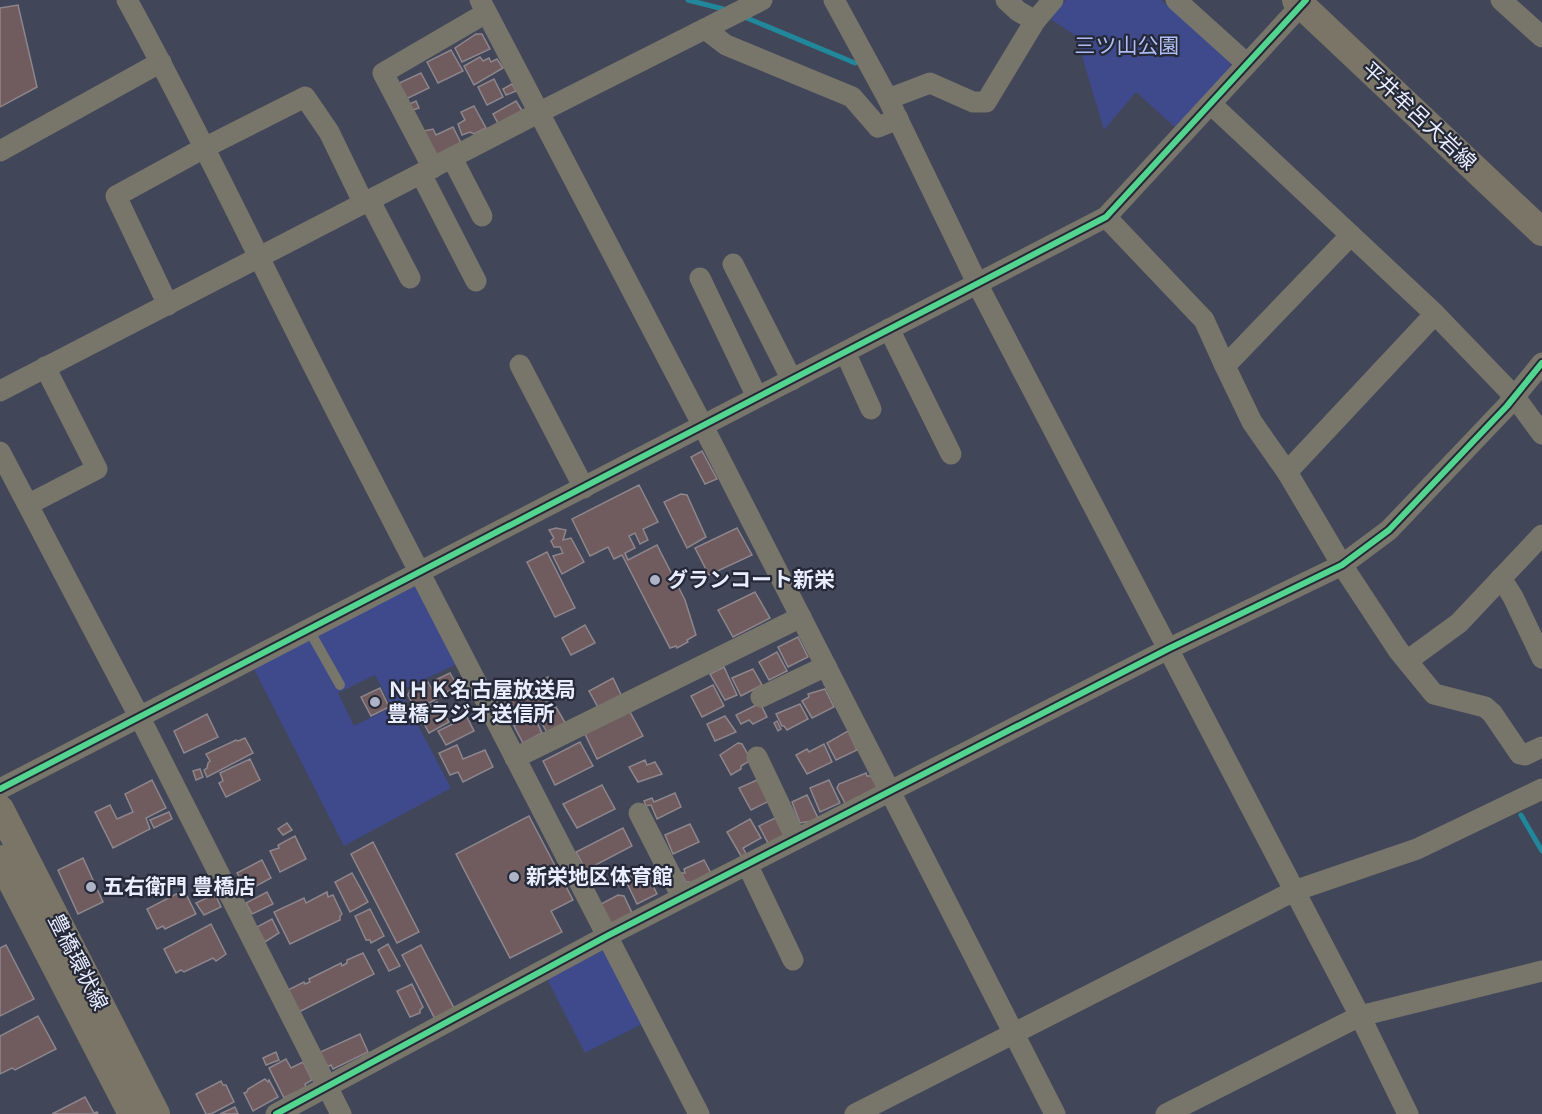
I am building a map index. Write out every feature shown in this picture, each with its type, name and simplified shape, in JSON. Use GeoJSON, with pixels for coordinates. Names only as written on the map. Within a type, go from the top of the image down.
{"type":"FeatureCollection","features":[{"type":"Feature","properties":{"kind":"main road","name":"平井牟呂大岩線"},"geometry":{"type":"LineString","coordinates":[[1301,2],[1542,232]]}},
{"type":"Feature","properties":{"kind":"main road","name":"豊橋環状線"},"geometry":{"type":"LineString","coordinates":[[0,809],[156,1114]]}},
{"type":"Feature","properties":{"kind":"main road","name":"豊橋環状線"},"geometry":{"type":"LineString","coordinates":[[0,859],[132,1114]]}},
{"type":"Feature","properties":{"kind":"street"},"geometry":{"type":"LineString","coordinates":[[127,0],[161,62],[419,573],[699,1114]]}},
{"type":"Feature","properties":{"kind":"street"},"geometry":{"type":"LineString","coordinates":[[0,391],[762,0]]}},
{"type":"Feature","properties":{"kind":"street"},"geometry":{"type":"LineString","coordinates":[[834,0],[888,99],[978,283],[1360,1016],[1408,1114]]}},
{"type":"Feature","properties":{"kind":"street"},"geometry":{"type":"LineString","coordinates":[[1006,0],[1018,11],[1035,21]]}},
{"type":"Feature","properties":{"kind":"street"},"geometry":{"type":"LineString","coordinates":[[888,99],[930,83],[973,102],[986,102],[1035,21],[1053,0]]}},
{"type":"Feature","properties":{"kind":"street"},"geometry":{"type":"LineString","coordinates":[[1176,0],[1247,64]]}},
{"type":"Feature","properties":{"kind":"street"},"geometry":{"type":"LineString","coordinates":[[1501,0],[1542,37]]}},
{"type":"Feature","properties":{"kind":"street"},"geometry":{"type":"LineString","coordinates":[[0,789],[1106,217],[1211,104],[1301,2]]}},
{"type":"Feature","properties":{"kind":"street"},"geometry":{"type":"LineString","coordinates":[[476,281],[382,73],[483,6],[703,426],[1054,1114]]}},
{"type":"Feature","properties":{"kind":"street"},"geometry":{"type":"LineString","coordinates":[[705,29],[726,45],[852,97],[878,127],[898,119]]}},
{"type":"Feature","properties":{"kind":"street"},"geometry":{"type":"LineString","coordinates":[[0,151],[161,62]]}},
{"type":"Feature","properties":{"kind":"street"},"geometry":{"type":"LineString","coordinates":[[168,305],[116,196],[305,97],[329,132],[410,278]]}},
{"type":"Feature","properties":{"kind":"street"},"geometry":{"type":"LineString","coordinates":[[1211,104],[1434,314],[1514,396],[1542,434]]}},
{"type":"Feature","properties":{"kind":"street"},"geometry":{"type":"LineString","coordinates":[[452,158],[482,216]]}},
{"type":"Feature","properties":{"kind":"street"},"geometry":{"type":"LineString","coordinates":[[1106,217],[1204,320],[1252,422],[1287,472],[1342,565],[1407,661],[1434,694],[1485,707],[1492,713],[1520,754],[1525,755],[1542,747]]}},
{"type":"Feature","properties":{"kind":"street"},"geometry":{"type":"LineString","coordinates":[[1225,366],[1350,235]]}},
{"type":"Feature","properties":{"kind":"street"},"geometry":{"type":"LineString","coordinates":[[733,264],[792,380]]}},
{"type":"Feature","properties":{"kind":"street"},"geometry":{"type":"LineString","coordinates":[[700,278],[757,398]]}},
{"type":"Feature","properties":{"kind":"street"},"geometry":{"type":"LineString","coordinates":[[1287,472],[1434,314]]}},
{"type":"Feature","properties":{"kind":"street"},"geometry":{"type":"LineString","coordinates":[[889,329],[951,453]]}},
{"type":"Feature","properties":{"kind":"street"},"geometry":{"type":"LineString","coordinates":[[844,352],[871,409]]}},
{"type":"Feature","properties":{"kind":"street"},"geometry":{"type":"LineString","coordinates":[[276,1114],[682,897],[1168,649],[1342,565],[1389,530],[1507,406],[1542,363]]}},
{"type":"Feature","properties":{"kind":"street"},"geometry":{"type":"LineString","coordinates":[[520,365],[584,488]]}},
{"type":"Feature","properties":{"kind":"street"},"geometry":{"type":"LineString","coordinates":[[29,504],[98,469],[45,367]]}},
{"type":"Feature","properties":{"kind":"street"},"geometry":{"type":"LineString","coordinates":[[0,452],[140,718],[340,1114]]}},
{"type":"Feature","properties":{"kind":"street"},"geometry":{"type":"LineString","coordinates":[[1407,661],[1459,623],[1542,535]]}},
{"type":"Feature","properties":{"kind":"street"},"geometry":{"type":"LineString","coordinates":[[1501,578],[1513,597],[1542,658]]}},
{"type":"Feature","properties":{"kind":"street"},"geometry":{"type":"LineString","coordinates":[[515,758],[801,617]]}},
{"type":"Feature","properties":{"kind":"street"},"geometry":{"type":"LineString","coordinates":[[761,697],[826,666]]}},
{"type":"Feature","properties":{"kind":"street"},"geometry":{"type":"LineString","coordinates":[[757,757],[796,839]]}},
{"type":"Feature","properties":{"kind":"street"},"geometry":{"type":"LineString","coordinates":[[855,1114],[1294,891],[1417,849],[1542,789]]}},
{"type":"Feature","properties":{"kind":"street"},"geometry":{"type":"LineString","coordinates":[[639,813],[682,897]]}},
{"type":"Feature","properties":{"kind":"street"},"geometry":{"type":"LineString","coordinates":[[747,864],[793,960]]}},
{"type":"Feature","properties":{"kind":"street"},"geometry":{"type":"LineString","coordinates":[[1166,1114],[1360,1016],[1542,971]]}},
{"type":"Feature","properties":{"kind":"lane"},"geometry":{"type":"LineString","coordinates":[[309,630],[340,686]]}},
{"type":"Feature","properties":{"kind":"green space","name":"三ツ山公園"},"geometry":{"type":"Polygon","coordinates":[[[1066,0],[1161,0],[1231,62],[1229,71],[1177,129],[1136,92],[1104,130],[1076,36],[1049,18],[1066,0]]]}},
{"type":"Feature","properties":{"kind":"green space"},"geometry":{"type":"Polygon","coordinates":[[[418,585],[457,664],[400,691],[451,788],[344,846],[252,665],[418,585]],[[375,675],[338,693],[354,726],[392,707],[375,675]]]}},
{"type":"Feature","properties":{"kind":"green space"},"geometry":{"type":"Polygon","coordinates":[[[604,950],[642,1024],[585,1053],[547,979],[604,950]]]}},
{"type":"Feature","properties":{"kind":"building"},"geometry":{"type":"Polygon","coordinates":[[[18,5],[37,87],[0,107],[0,8],[18,5]]]}},
{"type":"Feature","properties":{"kind":"building"},"geometry":{"type":"Polygon","coordinates":[[[476,34],[482,34],[490,49],[462,62],[455,48],[476,34]]]}},
{"type":"Feature","properties":{"kind":"building"},"geometry":{"type":"Polygon","coordinates":[[[451,50],[463,71],[438,83],[427,62],[451,50]]]}},
{"type":"Feature","properties":{"kind":"building"},"geometry":{"type":"Polygon","coordinates":[[[480,57],[483,61],[489,58],[491,62],[497,59],[503,68],[474,85],[464,66],[480,57]]]}},
{"type":"Feature","properties":{"kind":"building"},"geometry":{"type":"Polygon","coordinates":[[[421,73],[429,88],[406,99],[397,84],[421,73]]]}},
{"type":"Feature","properties":{"kind":"building"},"geometry":{"type":"Polygon","coordinates":[[[494,79],[503,97],[487,105],[478,87],[494,79]]]}},
{"type":"Feature","properties":{"kind":"building"},"geometry":{"type":"Polygon","coordinates":[[[512,84],[516,91],[506,95],[503,89],[512,84]]]}},
{"type":"Feature","properties":{"kind":"building"},"geometry":{"type":"Polygon","coordinates":[[[416,101],[419,108],[410,111],[407,105],[416,101]]]}},
{"type":"Feature","properties":{"kind":"building"},"geometry":{"type":"Polygon","coordinates":[[[516,101],[523,112],[499,125],[493,114],[516,101]]]}},
{"type":"Feature","properties":{"kind":"building"},"geometry":{"type":"Polygon","coordinates":[[[474,106],[486,128],[474,134],[470,132],[462,135],[458,124],[465,120],[461,112],[474,106]]]}},
{"type":"Feature","properties":{"kind":"building"},"geometry":{"type":"Polygon","coordinates":[[[453,127],[461,143],[436,156],[424,131],[433,129],[436,135],[453,127]]]}},
{"type":"Feature","properties":{"kind":"building"},"geometry":{"type":"Polygon","coordinates":[[[702,451],[717,479],[705,484],[691,457],[702,451]]]}},
{"type":"Feature","properties":{"kind":"building","name":"グランコート新栄"},"geometry":{"type":"Polygon","coordinates":[[[639,485],[658,522],[643,529],[648,540],[640,544],[635,533],[629,536],[635,548],[625,553],[628,560],[657,545],[685,600],[696,635],[677,648],[676,646],[670,648],[622,555],[614,559],[608,547],[590,556],[572,519],[639,485]]]}},
{"type":"Feature","properties":{"kind":"building"},"geometry":{"type":"Polygon","coordinates":[[[681,494],[687,495],[706,537],[687,548],[664,502],[681,494]]]}},
{"type":"Feature","properties":{"kind":"building"},"geometry":{"type":"Polygon","coordinates":[[[556,528],[566,530],[563,540],[571,538],[584,562],[562,574],[553,556],[563,553],[560,547],[554,547],[551,541],[554,538],[549,530],[556,528]]]}},
{"type":"Feature","properties":{"kind":"building"},"geometry":{"type":"Polygon","coordinates":[[[737,528],[752,555],[709,575],[695,548],[737,528]]]}},
{"type":"Feature","properties":{"kind":"building"},"geometry":{"type":"Polygon","coordinates":[[[547,552],[575,608],[555,617],[527,562],[547,552]]]}},
{"type":"Feature","properties":{"kind":"building"},"geometry":{"type":"Polygon","coordinates":[[[755,592],[770,618],[733,637],[718,610],[755,592]]]}},
{"type":"Feature","properties":{"kind":"building"},"geometry":{"type":"Polygon","coordinates":[[[585,625],[595,643],[571,655],[562,638],[585,625]]]}},
{"type":"Feature","properties":{"kind":"building"},"geometry":{"type":"Polygon","coordinates":[[[798,637],[808,657],[788,667],[778,647],[798,637]]]}},
{"type":"Feature","properties":{"kind":"building"},"geometry":{"type":"Polygon","coordinates":[[[777,652],[787,671],[769,680],[759,662],[777,652]]]}},
{"type":"Feature","properties":{"kind":"building"},"geometry":{"type":"Polygon","coordinates":[[[724,667],[737,695],[725,700],[710,674],[724,667]]]}},
{"type":"Feature","properties":{"kind":"building"},"geometry":{"type":"Polygon","coordinates":[[[753,669],[762,685],[741,696],[732,678],[753,669]]]}},
{"type":"Feature","properties":{"kind":"building"},"geometry":{"type":"Polygon","coordinates":[[[450,673],[458,687],[441,695],[433,681],[450,673]]]}},
{"type":"Feature","properties":{"kind":"building"},"geometry":{"type":"Polygon","coordinates":[[[548,677],[557,696],[518,717],[507,696],[519,690],[521,692],[526,690],[548,677]]]}},
{"type":"Feature","properties":{"kind":"building"},"geometry":{"type":"Polygon","coordinates":[[[613,678],[622,697],[599,709],[589,691],[613,678]]]}},
{"type":"Feature","properties":{"kind":"building"},"geometry":{"type":"Polygon","coordinates":[[[428,682],[437,699],[418,708],[408,695],[410,690],[428,682]]]}},
{"type":"Feature","properties":{"kind":"building"},"geometry":{"type":"Polygon","coordinates":[[[713,685],[724,706],[702,717],[691,696],[713,685]]]}},
{"type":"Feature","properties":{"kind":"building","name":"ＮＨＫ名古屋放送局 豊橋ラジオ送信所"},"geometry":{"type":"Polygon","coordinates":[[[380,688],[389,707],[371,716],[361,697],[380,688]]]}},
{"type":"Feature","properties":{"kind":"building"},"geometry":{"type":"Polygon","coordinates":[[[825,689],[834,707],[812,718],[802,701],[809,697],[808,694],[825,689]]]}},
{"type":"Feature","properties":{"kind":"building"},"geometry":{"type":"Polygon","coordinates":[[[507,698],[516,717],[505,722],[496,704],[507,698]]]}},
{"type":"Feature","properties":{"kind":"building"},"geometry":{"type":"Polygon","coordinates":[[[437,702],[449,722],[429,733],[418,712],[437,702]]]}},
{"type":"Feature","properties":{"kind":"building"},"geometry":{"type":"Polygon","coordinates":[[[760,703],[767,717],[753,724],[749,720],[741,724],[736,715],[760,703]]]}},
{"type":"Feature","properties":{"kind":"building"},"geometry":{"type":"Polygon","coordinates":[[[800,704],[808,719],[787,730],[782,726],[776,714],[800,704]]]}},
{"type":"Feature","properties":{"kind":"building"},"geometry":{"type":"Polygon","coordinates":[[[556,707],[567,726],[549,736],[538,716],[556,707]]]}},
{"type":"Feature","properties":{"kind":"building"},"geometry":{"type":"Polygon","coordinates":[[[629,710],[643,736],[597,759],[584,732],[629,710]]]}},
{"type":"Feature","properties":{"kind":"building"},"geometry":{"type":"Polygon","coordinates":[[[207,714],[218,737],[184,753],[174,731],[207,714]]]}},
{"type":"Feature","properties":{"kind":"building"},"geometry":{"type":"Polygon","coordinates":[[[534,716],[542,733],[523,743],[514,726],[534,716]]]}},
{"type":"Feature","properties":{"kind":"building"},"geometry":{"type":"Polygon","coordinates":[[[725,716],[736,732],[715,741],[707,724],[725,716]]]}},
{"type":"Feature","properties":{"kind":"building"},"geometry":{"type":"Polygon","coordinates":[[[467,717],[474,731],[446,745],[438,731],[467,717]]]}},
{"type":"Feature","properties":{"kind":"building"},"geometry":{"type":"Polygon","coordinates":[[[777,721],[781,729],[778,731],[774,723],[777,721]]]}},
{"type":"Feature","properties":{"kind":"building"},"geometry":{"type":"Polygon","coordinates":[[[848,731],[857,750],[836,760],[827,743],[848,731]]]}},
{"type":"Feature","properties":{"kind":"building"},"geometry":{"type":"Polygon","coordinates":[[[245,738],[253,753],[207,777],[204,770],[210,761],[206,754],[245,738]]]}},
{"type":"Feature","properties":{"kind":"building"},"geometry":{"type":"Polygon","coordinates":[[[580,742],[593,766],[555,785],[543,761],[580,742]]]}},
{"type":"Feature","properties":{"kind":"building"},"geometry":{"type":"Polygon","coordinates":[[[738,743],[742,744],[751,760],[731,775],[720,755],[738,743]]]}},
{"type":"Feature","properties":{"kind":"building"},"geometry":{"type":"Polygon","coordinates":[[[824,744],[832,762],[807,774],[796,755],[807,749],[809,752],[824,744]]]}},
{"type":"Feature","properties":{"kind":"building"},"geometry":{"type":"Polygon","coordinates":[[[457,745],[463,759],[485,750],[493,767],[463,782],[458,772],[450,775],[439,753],[457,745]]]}},
{"type":"Feature","properties":{"kind":"building"},"geometry":{"type":"Polygon","coordinates":[[[250,759],[260,780],[226,797],[219,783],[223,781],[220,773],[250,759]]]}},
{"type":"Feature","properties":{"kind":"building"},"geometry":{"type":"Polygon","coordinates":[[[645,760],[647,765],[655,762],[662,774],[638,782],[629,767],[645,760]]]}},
{"type":"Feature","properties":{"kind":"building"},"geometry":{"type":"Polygon","coordinates":[[[200,769],[203,777],[196,780],[193,771],[200,769]]]}},
{"type":"Feature","properties":{"kind":"building"},"geometry":{"type":"Polygon","coordinates":[[[866,773],[867,776],[871,776],[877,787],[847,807],[837,788],[839,784],[866,773]]]}},
{"type":"Feature","properties":{"kind":"building"},"geometry":{"type":"Polygon","coordinates":[[[152,780],[166,808],[146,818],[150,829],[113,848],[95,812],[110,805],[117,819],[133,812],[125,794],[152,780]]]}},
{"type":"Feature","properties":{"kind":"building"},"geometry":{"type":"Polygon","coordinates":[[[757,780],[771,800],[751,810],[739,788],[757,780]]]}},
{"type":"Feature","properties":{"kind":"building"},"geometry":{"type":"Polygon","coordinates":[[[829,780],[840,803],[820,812],[810,788],[829,780]]]}},
{"type":"Feature","properties":{"kind":"building"},"geometry":{"type":"Polygon","coordinates":[[[602,785],[615,809],[577,828],[563,804],[602,785]]]}},
{"type":"Feature","properties":{"kind":"building"},"geometry":{"type":"Polygon","coordinates":[[[675,793],[681,807],[657,819],[651,805],[646,806],[644,801],[652,798],[654,802],[675,793]]]}},
{"type":"Feature","properties":{"kind":"building"},"geometry":{"type":"Polygon","coordinates":[[[807,795],[819,820],[800,823],[792,802],[807,795]]]}},
{"type":"Feature","properties":{"kind":"building"},"geometry":{"type":"Polygon","coordinates":[[[169,812],[172,819],[154,828],[150,820],[169,812]]]}},
{"type":"Feature","properties":{"kind":"building","name":"新栄地区体育館"},"geometry":{"type":"Polygon","coordinates":[[[529,816],[573,900],[551,911],[562,932],[510,958],[456,854],[529,816]]]}},
{"type":"Feature","properties":{"kind":"building"},"geometry":{"type":"Polygon","coordinates":[[[779,816],[787,839],[769,845],[759,826],[779,816]]]}},
{"type":"Feature","properties":{"kind":"building"},"geometry":{"type":"Polygon","coordinates":[[[750,819],[761,838],[743,848],[749,859],[744,861],[727,832],[750,819]]]}},
{"type":"Feature","properties":{"kind":"building"},"geometry":{"type":"Polygon","coordinates":[[[287,823],[292,830],[283,835],[278,829],[287,823]]]}},
{"type":"Feature","properties":{"kind":"building"},"geometry":{"type":"Polygon","coordinates":[[[690,824],[699,842],[673,854],[665,835],[690,824]]]}},
{"type":"Feature","properties":{"kind":"building"},"geometry":{"type":"Polygon","coordinates":[[[623,828],[632,846],[586,870],[576,852],[623,828]]]}},
{"type":"Feature","properties":{"kind":"building"},"geometry":{"type":"Polygon","coordinates":[[[295,836],[306,859],[280,872],[270,851],[279,848],[278,845],[295,836]]]}},
{"type":"Feature","properties":{"kind":"building"},"geometry":{"type":"Polygon","coordinates":[[[373,842],[419,932],[397,943],[351,854],[373,842]]]}},
{"type":"Feature","properties":{"kind":"building"},"geometry":{"type":"Polygon","coordinates":[[[83,858],[103,902],[78,914],[58,870],[83,858]]]}},
{"type":"Feature","properties":{"kind":"building"},"geometry":{"type":"Polygon","coordinates":[[[262,860],[271,878],[247,891],[237,873],[262,860]]]}},
{"type":"Feature","properties":{"kind":"building"},"geometry":{"type":"Polygon","coordinates":[[[704,860],[713,877],[692,886],[686,882],[681,873],[685,873],[684,869],[704,860]]]}},
{"type":"Feature","properties":{"kind":"building"},"geometry":{"type":"Polygon","coordinates":[[[645,869],[657,894],[637,904],[625,879],[645,869]]]}},
{"type":"Feature","properties":{"kind":"building"},"geometry":{"type":"Polygon","coordinates":[[[352,873],[368,902],[350,912],[335,882],[352,873]]]}},
{"type":"Feature","properties":{"kind":"building"},"geometry":{"type":"Polygon","coordinates":[[[184,890],[196,914],[165,929],[163,926],[157,929],[147,909],[184,890]]]}},
{"type":"Feature","properties":{"kind":"building"},"geometry":{"type":"Polygon","coordinates":[[[267,892],[273,904],[252,914],[246,903],[267,892]]]}},
{"type":"Feature","properties":{"kind":"building"},"geometry":{"type":"Polygon","coordinates":[[[327,892],[328,897],[333,895],[342,914],[340,920],[290,944],[274,912],[304,898],[306,903],[327,892]]]}},
{"type":"Feature","properties":{"kind":"building"},"geometry":{"type":"Polygon","coordinates":[[[215,894],[221,907],[204,915],[196,903],[215,894]]]}},
{"type":"Feature","properties":{"kind":"building"},"geometry":{"type":"Polygon","coordinates":[[[618,895],[624,896],[634,917],[612,928],[601,904],[618,895]]]}},
{"type":"Feature","properties":{"kind":"building"},"geometry":{"type":"Polygon","coordinates":[[[370,909],[384,936],[371,943],[370,940],[366,940],[355,916],[370,909]]]}},
{"type":"Feature","properties":{"kind":"building"},"geometry":{"type":"Polygon","coordinates":[[[272,919],[279,933],[265,942],[257,927],[272,919]]]}},
{"type":"Feature","properties":{"kind":"building"},"geometry":{"type":"Polygon","coordinates":[[[211,924],[226,954],[216,961],[213,958],[184,972],[181,970],[176,973],[164,949],[211,924]]]}},
{"type":"Feature","properties":{"kind":"building"},"geometry":{"type":"Polygon","coordinates":[[[388,944],[400,966],[389,971],[378,950],[388,944]]]}},
{"type":"Feature","properties":{"kind":"building"},"geometry":{"type":"Polygon","coordinates":[[[6,945],[34,999],[0,1016],[0,948],[6,945]]]}},
{"type":"Feature","properties":{"kind":"building"},"geometry":{"type":"Polygon","coordinates":[[[421,945],[455,1010],[435,1019],[402,955],[421,945]]]}},
{"type":"Feature","properties":{"kind":"building"},"geometry":{"type":"Polygon","coordinates":[[[363,953],[374,974],[297,1013],[286,991],[304,982],[305,984],[310,982],[309,979],[341,963],[342,966],[347,963],[347,960],[363,953]]]}},
{"type":"Feature","properties":{"kind":"building"},"geometry":{"type":"Polygon","coordinates":[[[412,984],[423,1007],[420,1013],[410,1017],[397,991],[412,984]]]}},
{"type":"Feature","properties":{"kind":"building"},"geometry":{"type":"Polygon","coordinates":[[[38,1016],[56,1049],[15,1070],[12,1068],[0,1074],[0,1036],[38,1016]]]}},
{"type":"Feature","properties":{"kind":"building"},"geometry":{"type":"Polygon","coordinates":[[[360,1034],[368,1052],[333,1069],[331,1065],[325,1068],[318,1053],[360,1034]]]}},
{"type":"Feature","properties":{"kind":"building"},"geometry":{"type":"Polygon","coordinates":[[[276,1052],[279,1060],[266,1065],[263,1058],[276,1052]]]}},
{"type":"Feature","properties":{"kind":"building"},"geometry":{"type":"Polygon","coordinates":[[[286,1059],[291,1068],[303,1062],[312,1080],[305,1084],[306,1087],[284,1098],[269,1068],[286,1059]]]}},
{"type":"Feature","properties":{"kind":"building"},"geometry":{"type":"Polygon","coordinates":[[[265,1079],[268,1082],[269,1080],[278,1097],[253,1111],[244,1093],[265,1079]]]}},
{"type":"Feature","properties":{"kind":"building"},"geometry":{"type":"Polygon","coordinates":[[[221,1081],[223,1085],[226,1085],[234,1102],[211,1114],[206,1114],[196,1094],[221,1081]]]}},
{"type":"Feature","properties":{"kind":"building"},"geometry":{"type":"Polygon","coordinates":[[[85,1097],[94,1113],[98,1114],[52,1114],[85,1097]]]}},
{"type":"Feature","properties":{"kind":"building"},"geometry":{"type":"Polygon","coordinates":[[[235,1107],[238,1114],[220,1114],[235,1107]]]}},
{"type":"Feature","properties":{"kind":"waterway"},"geometry":{"type":"LineString","coordinates":[[688,0],[727,10]]}},
{"type":"Feature","properties":{"kind":"waterway"},"geometry":{"type":"LineString","coordinates":[[742,16],[855,63]]}},
{"type":"Feature","properties":{"kind":"waterway"},"geometry":{"type":"LineString","coordinates":[[1521,815],[1542,851]]}},
{"type":"Feature","properties":{"kind":"cycle path"},"geometry":{"type":"LineString","coordinates":[[0,789],[1106,217],[1306,0]]}},
{"type":"Feature","properties":{"kind":"cycle path"},"geometry":{"type":"LineString","coordinates":[[276,1114],[607,936],[1168,649],[1342,565],[1389,530],[1507,406],[1542,363]]}},
{"type":"Feature","properties":{"kind":"place","name":"グランコート新栄"},"geometry":{"type":"Point","coordinates":[655,580]}},
{"type":"Feature","properties":{"kind":"place","name":"ＮＨＫ名古屋放送局 豊橋ラジオ送信所"},"geometry":{"type":"Point","coordinates":[375,702]}},
{"type":"Feature","properties":{"kind":"place","name":"新栄地区体育館"},"geometry":{"type":"Point","coordinates":[514,877]}},
{"type":"Feature","properties":{"kind":"place","name":"五右衛門 豊橋店"},"geometry":{"type":"Point","coordinates":[91,887]}}]}
